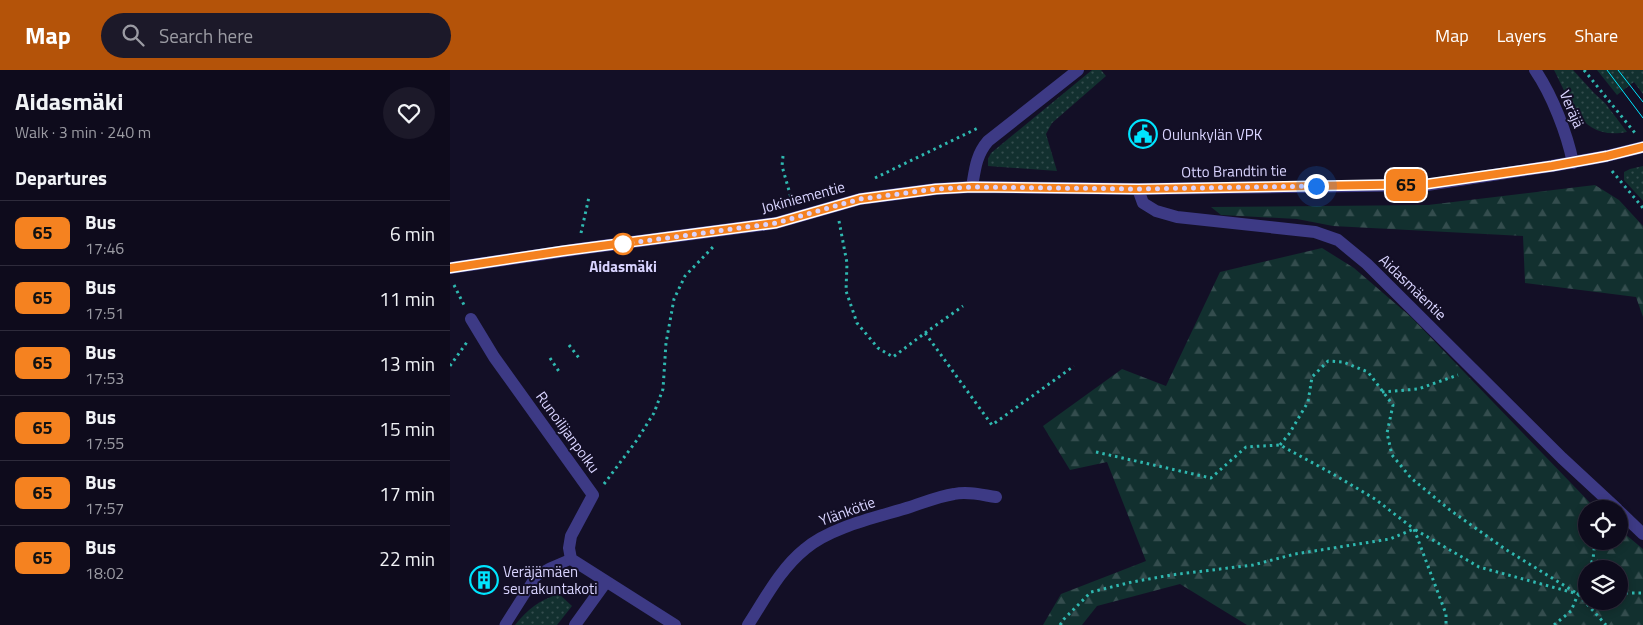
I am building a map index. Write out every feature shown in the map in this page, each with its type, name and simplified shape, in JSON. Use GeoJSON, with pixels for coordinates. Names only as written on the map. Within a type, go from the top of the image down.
{"type":"FeatureCollection","features":[{"type":"Feature","properties":{"kind":"street"},"geometry":{"type":"LineString","coordinates":[[972,187],[977,158],[988,141],[1078,70]]}},
{"type":"Feature","properties":{"kind":"street","name":"Veräjä"},"geometry":{"type":"LineString","coordinates":[[1535,70],[1542,80],[1566,135],[1573,162]]}},
{"type":"Feature","properties":{"kind":"street","name":"Otto Brandtin tie"},"geometry":{"type":"LineString","coordinates":[[972,187],[1138,189],[1427,184],[1607,156],[1640,142]]}},
{"type":"Feature","properties":{"kind":"street","name":"Jokiniementie"},"geometry":{"type":"LineString","coordinates":[[451,265],[776,223],[860,199],[936,189],[972,187]]}},
{"type":"Feature","properties":{"kind":"street","name":"Aidasmäentie"},"geometry":{"type":"LineString","coordinates":[[1138,189],[1143,203],[1156,211],[1177,217],[1315,232],[1338,240],[1367,264],[1562,458],[1607,500]]}},
{"type":"Feature","properties":{"kind":"street","name":"Runoilijanpolku"},"geometry":{"type":"LineString","coordinates":[[474,325],[494,357],[593,495],[571,536],[569,548],[571,559]]}},
{"type":"Feature","properties":{"kind":"street","name":"Ylänkötie"},"geometry":{"type":"LineString","coordinates":[[748,625],[780,575],[806,548],[825,536],[861,522],[954,494],[970,492],[996,497]]}},
{"type":"Feature","properties":{"kind":"street","name":"Aidasmäentie"},"geometry":{"type":"LineString","coordinates":[[1628,520],[1643,534]]}},
{"type":"Feature","properties":{"kind":"street"},"geometry":{"type":"LineString","coordinates":[[571,559],[675,625]]}},
{"type":"Feature","properties":{"kind":"street"},"geometry":{"type":"LineString","coordinates":[[575,625],[606,582]]}},
{"type":"Feature","properties":{"kind":"lane"},"geometry":{"type":"LineString","coordinates":[[505,625],[536,576],[571,559]]}},
{"type":"Feature","properties":{"kind":"path"},"geometry":{"type":"LineString","coordinates":[[1584,70],[1611,102],[1640,142]]}},
{"type":"Feature","properties":{"kind":"path"},"geometry":{"type":"LineString","coordinates":[[875,178],[978,128]]}},
{"type":"Feature","properties":{"kind":"path"},"geometry":{"type":"LineString","coordinates":[[783,156],[782,166],[792,201]]}},
{"type":"Feature","properties":{"kind":"path"},"geometry":{"type":"LineString","coordinates":[[1612,170],[1643,208]]}},
{"type":"Feature","properties":{"kind":"path"},"geometry":{"type":"LineString","coordinates":[[580,249],[581,232],[589,197]]}},
{"type":"Feature","properties":{"kind":"path"},"geometry":{"type":"LineString","coordinates":[[839,220],[847,263],[846,291],[857,323],[878,348],[893,357],[963,306]]}},
{"type":"Feature","properties":{"kind":"path"},"geometry":{"type":"LineString","coordinates":[[593,495],[632,447],[654,412],[663,389],[666,343],[674,298],[685,276],[714,245]]}},
{"type":"Feature","properties":{"kind":"path"},"geometry":{"type":"LineString","coordinates":[[450,366],[474,325],[454,285]]}},
{"type":"Feature","properties":{"kind":"path"},"geometry":{"type":"LineString","coordinates":[[925,333],[992,425],[1074,366]]}},
{"type":"Feature","properties":{"kind":"path"},"geometry":{"type":"LineString","coordinates":[[569,344],[579,358]]}},
{"type":"Feature","properties":{"kind":"path"},"geometry":{"type":"LineString","coordinates":[[550,358],[560,373]]}},
{"type":"Feature","properties":{"kind":"path"},"geometry":{"type":"LineString","coordinates":[[1280,445],[1289,434],[1308,402],[1312,377],[1328,361],[1343,362],[1368,372],[1392,405],[1387,433],[1392,455],[1411,478],[1450,510],[1505,549],[1578,594]]}},
{"type":"Feature","properties":{"kind":"path"},"geometry":{"type":"LineString","coordinates":[[1382,392],[1418,389],[1454,377],[1472,368]]}},
{"type":"Feature","properties":{"kind":"path"},"geometry":{"type":"LineString","coordinates":[[1096,452],[1211,478],[1246,447],[1280,445],[1375,499],[1414,529],[1479,567],[1578,594]]}},
{"type":"Feature","properties":{"kind":"path"},"geometry":{"type":"LineString","coordinates":[[1060,625],[1092,592],[1171,575],[1252,565],[1295,554],[1390,539],[1414,529]]}},
{"type":"Feature","properties":{"kind":"path"},"geometry":{"type":"LineString","coordinates":[[1414,529],[1446,614],[1446,625]]}},
{"type":"Feature","properties":{"kind":"path"},"geometry":{"type":"LineString","coordinates":[[1628,593],[1643,593]]}},
{"type":"Feature","properties":{"kind":"path"},"geometry":{"type":"LineString","coordinates":[[1554,625],[1571,611],[1578,594]]}},
{"type":"Feature","properties":{"kind":"path"},"geometry":{"type":"LineString","coordinates":[[1592,610],[1606,625]]}},
{"type":"Feature","properties":{"kind":"green space"},"geometry":{"type":"Polygon","coordinates":[[[1092,70],[1101,70],[1106,76],[1052,123],[1046,134],[1057,171],[988,166],[988,159],[991,153],[1092,70]]]}},
{"type":"Feature","properties":{"kind":"green space"},"geometry":{"type":"Polygon","coordinates":[[[1554,70],[1573,70],[1605,103],[1627,132],[1611,133],[1599,131],[1588,125],[1572,106],[1554,70]]]}},
{"type":"Feature","properties":{"kind":"green space"},"geometry":{"type":"Polygon","coordinates":[[[1597,70],[1643,70],[1643,94],[1634,82],[1617,95],[1597,70]]]}},
{"type":"Feature","properties":{"kind":"green space"},"geometry":{"type":"Polygon","coordinates":[[[1643,166],[1643,201],[1624,180],[1624,172],[1643,166]]]}},
{"type":"Feature","properties":{"kind":"green space"},"geometry":{"type":"Polygon","coordinates":[[[1595,185],[1619,200],[1643,226],[1643,317],[1636,297],[1525,283],[1523,236],[1333,226],[1297,219],[1221,215],[1211,207],[1428,205],[1595,185]]]}},
{"type":"Feature","properties":{"kind":"green space"},"geometry":{"type":"Polygon","coordinates":[[[1322,248],[1354,268],[1411,317],[1587,500],[1578,500],[1578,550],[1628,550],[1628,536],[1643,549],[1643,625],[1247,625],[1180,584],[1097,606],[1082,625],[1043,625],[1061,594],[1146,561],[1107,462],[1070,470],[1043,426],[1122,369],[1166,386],[1220,272],[1322,248]]]}},
{"type":"Feature","properties":{"kind":"green space"},"geometry":{"type":"Polygon","coordinates":[[[559,594],[572,606],[557,625],[515,625],[534,606],[559,594]]]}},
{"type":"Feature","properties":{"kind":"tram line"},"geometry":{"type":"LineString","coordinates":[[1607,70],[1643,118]]}},
{"type":"Feature","properties":{"kind":"tram line"},"geometry":{"type":"LineString","coordinates":[[1618,70],[1643,102]]}},
{"type":"Feature","properties":{"kind":"bus line","name":"65"},"geometry":{"type":"LineString","coordinates":[[450,268],[776,223],[860,199],[936,189],[972,187],[1138,189],[1427,184],[1552,166],[1643,147]]}},
{"type":"Feature","properties":{"kind":"place","name":"Oulunkylän VPK"},"geometry":{"type":"Point","coordinates":[1143,134]}},
{"type":"Feature","properties":{"kind":"place","name":"Aidasmäki"},"geometry":{"type":"Point","coordinates":[623,244]}},
{"type":"Feature","properties":{"kind":"place","name":"Veräjämäen seurakuntakoti"},"geometry":{"type":"Point","coordinates":[484,580]}},
{"type":"Feature","properties":{"kind":"route"},"geometry":{"type":"LineString","coordinates":[[623,244],[776,223],[860,199],[936,189],[972,187],[1138,189],[1316,186]]}}]}
